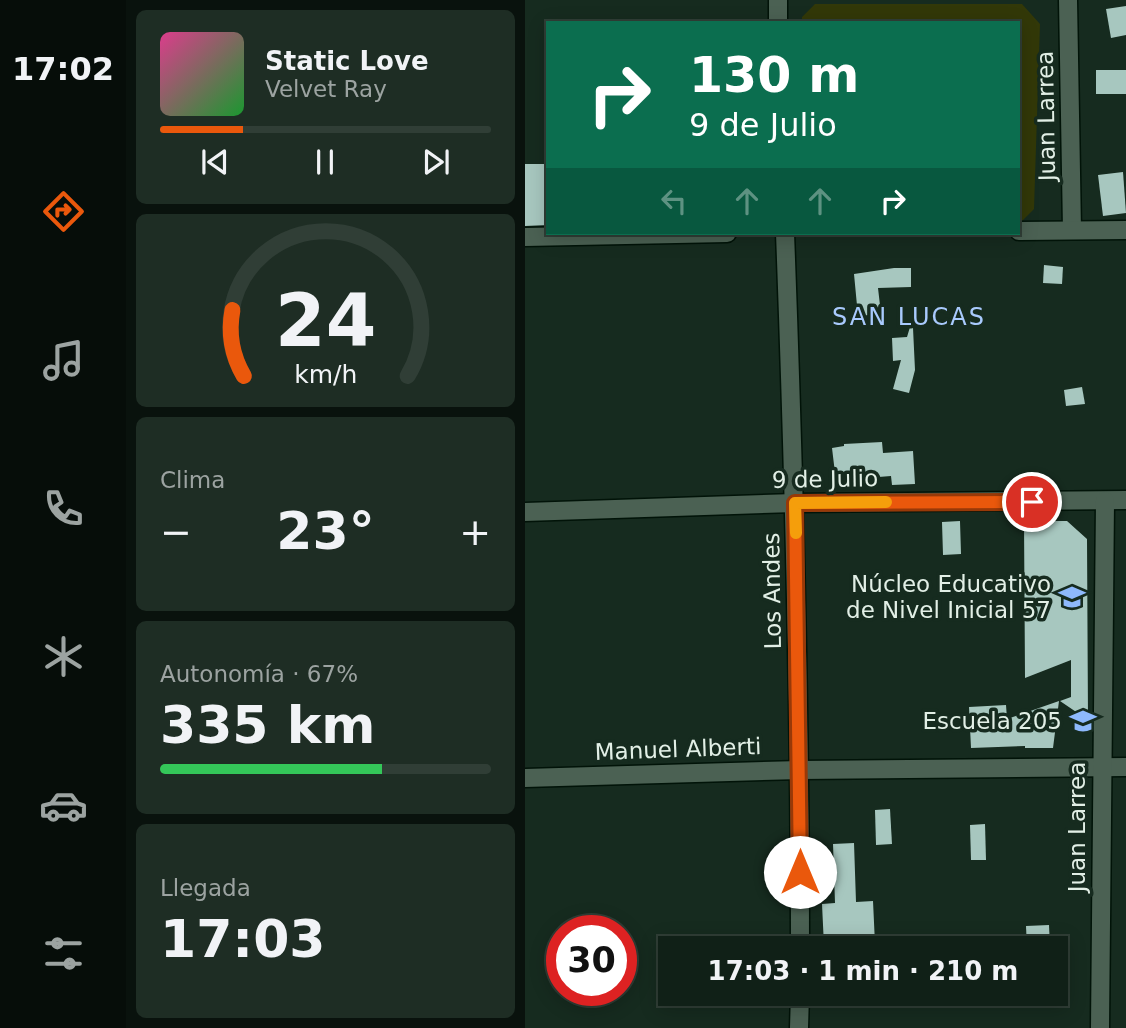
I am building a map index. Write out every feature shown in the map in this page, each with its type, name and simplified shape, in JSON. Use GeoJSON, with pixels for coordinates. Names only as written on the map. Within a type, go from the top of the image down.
{"type":"FeatureCollection","features":[{"type":"Feature","properties":{"kind":"street"},"geometry":{"type":"LineString","coordinates":[[778,0],[778,21]]}},
{"type":"Feature","properties":{"kind":"street","name":"Juan Larrea"},"geometry":{"type":"LineString","coordinates":[[1068,0],[1072,230]]}},
{"type":"Feature","properties":{"kind":"street"},"geometry":{"type":"LineString","coordinates":[[1020,231],[1126,230]]}},
{"type":"Feature","properties":{"kind":"street"},"geometry":{"type":"LineString","coordinates":[[525,237],[626,235]]}},
{"type":"Feature","properties":{"kind":"street","name":"Los Andes"},"geometry":{"type":"LineString","coordinates":[[785,235],[795,503],[800,936]]}},
{"type":"Feature","properties":{"kind":"street","name":"9 de Julio"},"geometry":{"type":"LineString","coordinates":[[525,512],[795,503],[1126,500]]}},
{"type":"Feature","properties":{"kind":"street","name":"Juan Larrea"},"geometry":{"type":"LineString","coordinates":[[1100,1028],[1105,501]]}},
{"type":"Feature","properties":{"kind":"street","name":"Manuel Alberti"},"geometry":{"type":"LineString","coordinates":[[525,778],[800,770],[1126,767]]}},
{"type":"Feature","properties":{"kind":"street"},"geometry":{"type":"LineString","coordinates":[[799,1028],[800,1006]]}},
{"type":"Feature","properties":{"kind":"green space"},"geometry":{"type":"Polygon","coordinates":[[[815,4],[1022,4],[1040,24],[1034,209],[1020,223],[1020,21],[802,21],[802,17],[815,4]]]}},
{"type":"Feature","properties":{"kind":"building"},"geometry":{"type":"Polygon","coordinates":[[[1126,6],[1126,35],[1111,38],[1106,9],[1126,6]]]}},
{"type":"Feature","properties":{"kind":"building"},"geometry":{"type":"Polygon","coordinates":[[[1096,70],[1126,70],[1126,94],[1096,94],[1096,70]]]}},
{"type":"Feature","properties":{"kind":"building"},"geometry":{"type":"Polygon","coordinates":[[[525,164],[546,164],[546,225],[525,226],[525,164]]]}},
{"type":"Feature","properties":{"kind":"building"},"geometry":{"type":"Polygon","coordinates":[[[1123,172],[1126,213],[1103,216],[1098,175],[1123,172]]]}},
{"type":"Feature","properties":{"kind":"building"},"geometry":{"type":"Polygon","coordinates":[[[1044,265],[1063,267],[1062,284],[1043,283],[1044,265]]]}},
{"type":"Feature","properties":{"kind":"building"},"geometry":{"type":"Polygon","coordinates":[[[911,268],[911,287],[878,288],[881,314],[858,316],[854,274],[911,268]]]}},
{"type":"Feature","properties":{"kind":"building"},"geometry":{"type":"Polygon","coordinates":[[[910,327],[913,328],[915,370],[909,393],[893,389],[901,360],[893,361],[892,338],[907,337],[910,327]]]}},
{"type":"Feature","properties":{"kind":"building"},"geometry":{"type":"Polygon","coordinates":[[[1082,387],[1085,404],[1066,406],[1064,390],[1082,387]]]}},
{"type":"Feature","properties":{"kind":"building"},"geometry":{"type":"Polygon","coordinates":[[[882,442],[883,453],[913,451],[915,484],[892,485],[891,476],[866,478],[865,469],[835,473],[832,448],[844,444],[882,442]]]}},
{"type":"Feature","properties":{"kind":"building"},"geometry":{"type":"Polygon","coordinates":[[[960,521],[961,554],[943,555],[942,522],[960,521]]]}},
{"type":"Feature","properties":{"kind":"building"},"geometry":{"type":"Polygon","coordinates":[[[1024,521],[1067,521],[1087,539],[1088,720],[1060,701],[1071,697],[1071,660],[1025,678],[1024,521]]]}},
{"type":"Feature","properties":{"kind":"building"},"geometry":{"type":"Polygon","coordinates":[[[1059,701],[1053,748],[971,748],[969,707],[1006,705],[1007,719],[1059,701]]]}},
{"type":"Feature","properties":{"kind":"building"},"geometry":{"type":"Polygon","coordinates":[[[890,809],[892,844],[876,845],[875,810],[890,809]]]}},
{"type":"Feature","properties":{"kind":"building"},"geometry":{"type":"Polygon","coordinates":[[[985,824],[986,860],[971,860],[970,825],[985,824]]]}},
{"type":"Feature","properties":{"kind":"building"},"geometry":{"type":"Polygon","coordinates":[[[854,843],[856,902],[873,901],[875,936],[824,936],[822,904],[835,903],[833,844],[854,843]]]}},
{"type":"Feature","properties":{"kind":"building"},"geometry":{"type":"Polygon","coordinates":[[[1049,925],[1049,936],[1026,936],[1026,926],[1049,925]]]}},
{"type":"Feature","properties":{"kind":"slow traffic"},"geometry":{"type":"LineString","coordinates":[[796,533],[795,503],[886,502]]}},
{"type":"Feature","properties":{"kind":"place","name":"Núcleo Educativo de Nivel Inicial 57"},"geometry":{"type":"Point","coordinates":[1072,597]}},
{"type":"Feature","properties":{"kind":"place","name":"Escuela 205"},"geometry":{"type":"Point","coordinates":[1083,721]}},
{"type":"Feature","properties":{"kind":"district","name":"SAN LUCAS"},"geometry":{"type":"Point","coordinates":[909,317]}},
{"type":"Feature","properties":{"kind":"route"},"geometry":{"type":"LineString","coordinates":[[800,872],[795,503],[1032,502]]}}]}
